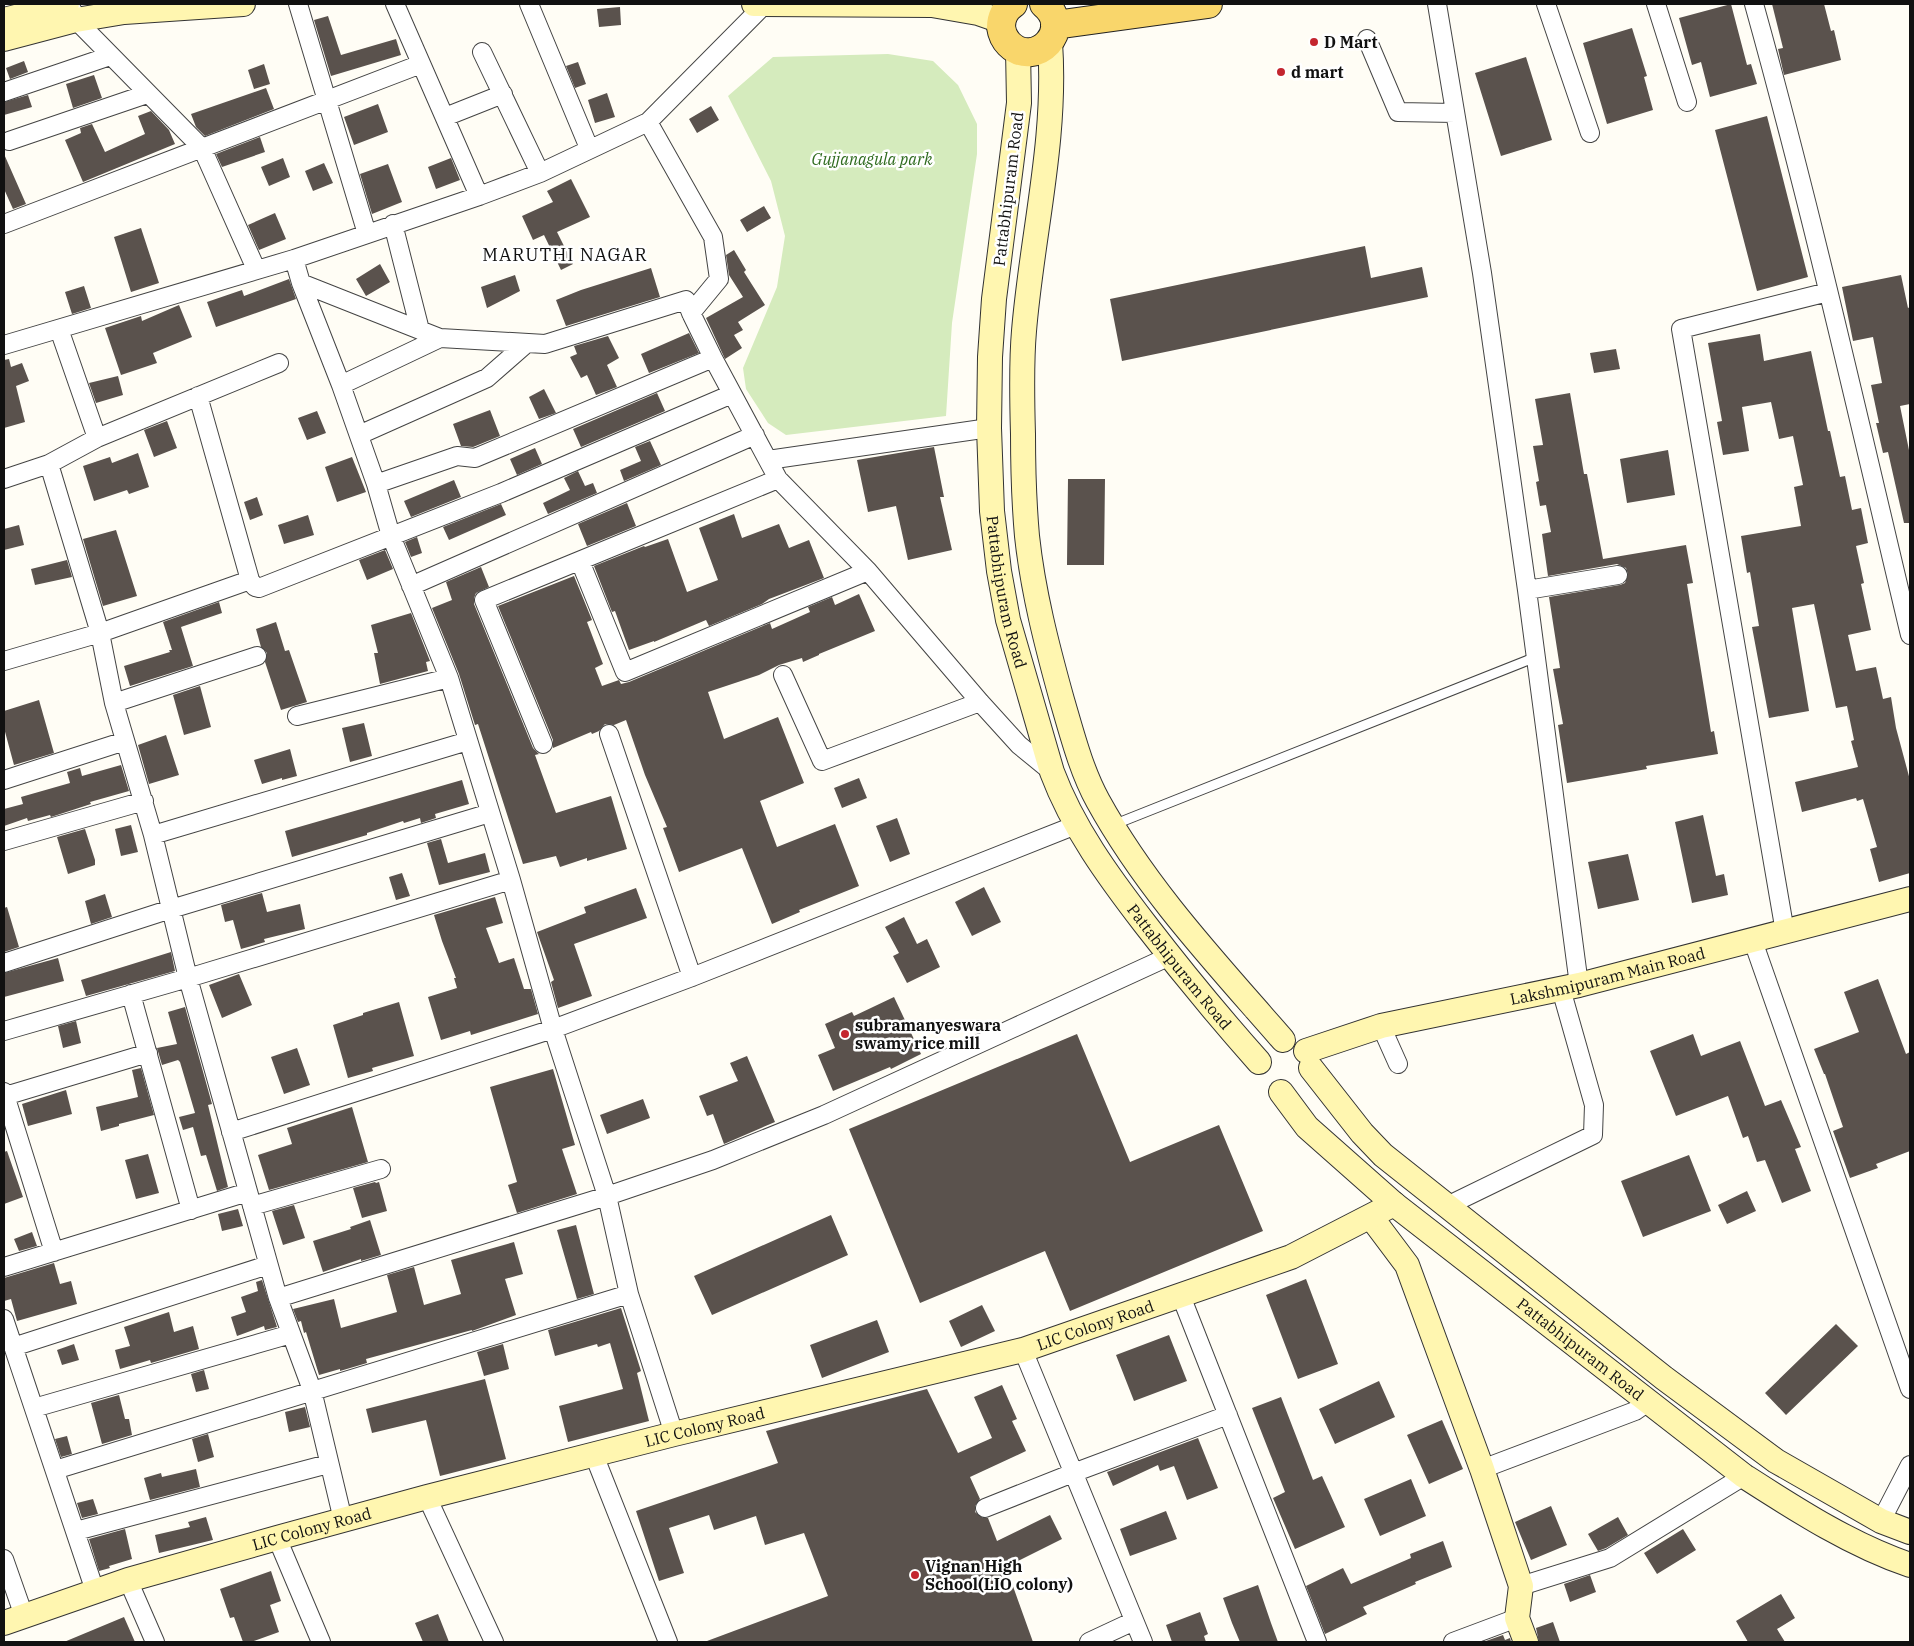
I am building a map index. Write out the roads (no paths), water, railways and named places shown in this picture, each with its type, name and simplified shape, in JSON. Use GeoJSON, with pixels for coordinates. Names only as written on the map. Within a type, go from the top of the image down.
{"type":"FeatureCollection","features":[{"type":"Feature","properties":{"kind":"main road"},"geometry":{"type":"LineString","coordinates":[[1007,13],[1002,31],[1010,46],[1018,50],[1035,52],[1050,23],[1092,21],[1208,4]]}},
{"type":"Feature","properties":{"kind":"street"},"geometry":{"type":"LineString","coordinates":[[4,20],[71,9],[124,12],[243,4]]}},
{"type":"Feature","properties":{"kind":"street"},"geometry":{"type":"LineString","coordinates":[[298,4],[366,234]]}},
{"type":"Feature","properties":{"kind":"street"},"geometry":{"type":"LineString","coordinates":[[395,4],[479,196]]}},
{"type":"Feature","properties":{"kind":"street"},"geometry":{"type":"LineString","coordinates":[[528,4],[589,148]]}},
{"type":"Feature","properties":{"kind":"street"},"geometry":{"type":"LineString","coordinates":[[754,4],[932,5],[970,12],[1007,13]]}},
{"type":"Feature","properties":{"kind":"street"},"geometry":{"type":"LineString","coordinates":[[4,345],[294,259],[479,196],[540,173],[589,148],[648,122],[765,4]]}},
{"type":"Feature","properties":{"kind":"street"},"geometry":{"type":"LineString","coordinates":[[1436,4],[1483,283],[1527,590],[1536,657],[1570,987],[1594,1105],[1593,1135],[1447,1206]]}},
{"type":"Feature","properties":{"kind":"street"},"geometry":{"type":"LineString","coordinates":[[1546,4],[1590,133]]}},
{"type":"Feature","properties":{"kind":"street"},"geometry":{"type":"LineString","coordinates":[[1656,4],[1686,102]]}},
{"type":"Feature","properties":{"kind":"street"},"geometry":{"type":"LineString","coordinates":[[1754,4],[1828,292],[1910,635]]}},
{"type":"Feature","properties":{"kind":"street"},"geometry":{"type":"LineString","coordinates":[[4,39],[71,9]]}},
{"type":"Feature","properties":{"kind":"street"},"geometry":{"type":"LineString","coordinates":[[71,9],[110,56],[202,148],[256,270]]}},
{"type":"Feature","properties":{"kind":"street","name":"Pattabhipuram Road"},"geometry":{"type":"LineString","coordinates":[[1050,23],[1052,76],[1049,144],[1028,293],[1023,350],[1024,494],[1032,575],[1043,631],[1084,769],[1097,799],[1112,825],[1150,883],[1197,941],[1283,1040]]}},
{"type":"Feature","properties":{"kind":"street"},"geometry":{"type":"LineString","coordinates":[[1367,39],[1398,112],[1455,114]]}},
{"type":"Feature","properties":{"kind":"street","name":"Pattabhipuram Road"},"geometry":{"type":"LineString","coordinates":[[1018,50],[1019,103],[994,299],[990,357],[989,428],[992,511],[999,571],[1008,620],[1052,772],[1060,794],[1076,825],[1120,892],[1205,1000],[1258,1062]]}},
{"type":"Feature","properties":{"kind":"street"},"geometry":{"type":"LineString","coordinates":[[482,52],[540,173]]}},
{"type":"Feature","properties":{"kind":"street"},"geometry":{"type":"LineString","coordinates":[[4,92],[110,56]]}},
{"type":"Feature","properties":{"kind":"street"},"geometry":{"type":"LineString","coordinates":[[4,224],[421,64]]}},
{"type":"Feature","properties":{"kind":"street"},"geometry":{"type":"LineString","coordinates":[[9,141],[147,94]]}},
{"type":"Feature","properties":{"kind":"street"},"geometry":{"type":"LineString","coordinates":[[445,117],[503,94]]}},
{"type":"Feature","properties":{"kind":"street"},"geometry":{"type":"LineString","coordinates":[[648,122],[713,237],[719,279],[691,312]]}},
{"type":"Feature","properties":{"kind":"street"},"geometry":{"type":"LineString","coordinates":[[393,224],[420,330]]}},
{"type":"Feature","properties":{"kind":"street"},"geometry":{"type":"LineString","coordinates":[[294,259],[301,283],[359,434],[391,536],[449,678],[511,880],[553,1028],[607,1196],[629,1294],[674,1434]]}},
{"type":"Feature","properties":{"kind":"street"},"geometry":{"type":"LineString","coordinates":[[301,283],[440,338],[545,344],[686,300],[732,394],[778,479],[868,571],[1019,745],[1052,772]]}},
{"type":"Feature","properties":{"kind":"street"},"geometry":{"type":"LineString","coordinates":[[1785,932],[1681,329],[1828,292]]}},
{"type":"Feature","properties":{"kind":"street"},"geometry":{"type":"LineString","coordinates":[[59,328],[97,438]]}},
{"type":"Feature","properties":{"kind":"street"},"geometry":{"type":"LineString","coordinates":[[341,385],[440,338]]}},
{"type":"Feature","properties":{"kind":"street"},"geometry":{"type":"LineString","coordinates":[[359,434],[487,378],[527,343]]}},
{"type":"Feature","properties":{"kind":"street"},"geometry":{"type":"LineString","coordinates":[[376,484],[457,456],[475,458],[714,358]]}},
{"type":"Feature","properties":{"kind":"street"},"geometry":{"type":"LineString","coordinates":[[4,479],[49,464],[97,438],[279,363]]}},
{"type":"Feature","properties":{"kind":"street"},"geometry":{"type":"LineString","coordinates":[[198,396],[250,580],[255,587],[259,588],[501,493],[732,394]]}},
{"type":"Feature","properties":{"kind":"street"},"geometry":{"type":"LineString","coordinates":[[768,460],[989,428]]}},
{"type":"Feature","properties":{"kind":"street"},"geometry":{"type":"LineString","coordinates":[[411,586],[755,435]]}},
{"type":"Feature","properties":{"kind":"street"},"geometry":{"type":"LineString","coordinates":[[49,464],[100,633],[114,702],[144,801],[188,978],[268,1265],[278,1298],[312,1390],[328,1464],[343,1520]]}},
{"type":"Feature","properties":{"kind":"street"},"geometry":{"type":"LineString","coordinates":[[544,744],[484,600],[778,479]]}},
{"type":"Feature","properties":{"kind":"street"},"geometry":{"type":"LineString","coordinates":[[580,561],[625,672],[868,571]]}},
{"type":"Feature","properties":{"kind":"street"},"geometry":{"type":"LineString","coordinates":[[1527,590],[1618,575]]}},
{"type":"Feature","properties":{"kind":"street"},"geometry":{"type":"LineString","coordinates":[[4,661],[100,633],[250,580]]}},
{"type":"Feature","properties":{"kind":"street"},"geometry":{"type":"LineString","coordinates":[[114,702],[257,656]]}},
{"type":"Feature","properties":{"kind":"street"},"geometry":{"type":"LineString","coordinates":[[783,675],[822,761],[980,702]]}},
{"type":"Feature","properties":{"kind":"street"},"geometry":{"type":"LineString","coordinates":[[297,716],[449,678]]}},
{"type":"Feature","properties":{"kind":"street"},"geometry":{"type":"LineString","coordinates":[[609,734],[692,977]]}},
{"type":"Feature","properties":{"kind":"street"},"geometry":{"type":"LineString","coordinates":[[153,835],[468,741]]}},
{"type":"Feature","properties":{"kind":"street"},"geometry":{"type":"LineString","coordinates":[[4,780],[125,742]]}},
{"type":"Feature","properties":{"kind":"street"},"geometry":{"type":"LineString","coordinates":[[4,841],[144,801]]}},
{"type":"Feature","properties":{"kind":"street"},"geometry":{"type":"LineString","coordinates":[[4,963],[171,909],[490,813]]}},
{"type":"Feature","properties":{"kind":"street"},"geometry":{"type":"LineString","coordinates":[[231,1132],[553,1028],[692,977],[1076,825]]}},
{"type":"Feature","properties":{"kind":"street"},"geometry":{"type":"LineString","coordinates":[[4,1031],[188,978],[511,880]]}},
{"type":"Feature","properties":{"kind":"street","name":"Lakshmipuram Main Road"},"geometry":{"type":"LineString","coordinates":[[1309,1059],[1382,1026],[1570,987],[1910,899]]}},
{"type":"Feature","properties":{"kind":"street"},"geometry":{"type":"LineString","coordinates":[[1753,941],[1910,1389]]}},
{"type":"Feature","properties":{"kind":"street"},"geometry":{"type":"LineString","coordinates":[[278,1298],[607,1196],[713,1160],[824,1115],[1170,956]]}},
{"type":"Feature","properties":{"kind":"street"},"geometry":{"type":"LineString","coordinates":[[132,994],[191,1210]]}},
{"type":"Feature","properties":{"kind":"street"},"geometry":{"type":"LineString","coordinates":[[1382,1026],[1398,1064]]}},
{"type":"Feature","properties":{"kind":"street"},"geometry":{"type":"LineString","coordinates":[[1283,1040],[1292,1041],[1300,1045],[1309,1059],[1309,1076],[1304,1084],[1290,1092],[1273,1090],[1266,1085],[1258,1070],[1258,1062],[1267,1046],[1283,1040]]}},
{"type":"Feature","properties":{"kind":"street"},"geometry":{"type":"LineString","coordinates":[[54,1252],[4,1094],[148,1054]]}},
{"type":"Feature","properties":{"kind":"street","name":"Pattabhipuram Road"},"geometry":{"type":"LineString","coordinates":[[1309,1059],[1362,1133],[1383,1155],[1664,1378],[1776,1460],[1831,1494],[1881,1521],[1910,1532]]}},
{"type":"Feature","properties":{"kind":"street","name":"Pattabhipuram Road"},"geometry":{"type":"LineString","coordinates":[[1281,1092],[1307,1127],[1394,1204],[1744,1476],[1805,1515],[1861,1544],[1910,1565]]}},
{"type":"Feature","properties":{"kind":"street"},"geometry":{"type":"LineString","coordinates":[[4,1267],[191,1210],[250,1199],[381,1169]]}},
{"type":"Feature","properties":{"kind":"street","name":"LIC Colony Road"},"geometry":{"type":"LineString","coordinates":[[14,1619],[128,1580],[343,1520],[674,1434],[1023,1350],[1291,1258],[1394,1204]]}},
{"type":"Feature","properties":{"kind":"street"},"geometry":{"type":"LineString","coordinates":[[1371,1217],[1407,1265],[1482,1469],[1521,1586],[1517,1618],[1526,1642]]}},
{"type":"Feature","properties":{"kind":"street"},"geometry":{"type":"LineString","coordinates":[[13,1347],[268,1265]]}},
{"type":"Feature","properties":{"kind":"street"},"geometry":{"type":"LineString","coordinates":[[55,1470],[629,1294]]}},
{"type":"Feature","properties":{"kind":"street"},"geometry":{"type":"LineString","coordinates":[[1181,1296],[1317,1642]]}},
{"type":"Feature","properties":{"kind":"street"},"geometry":{"type":"LineString","coordinates":[[4,1319],[95,1591]]}},
{"type":"Feature","properties":{"kind":"street"},"geometry":{"type":"LineString","coordinates":[[34,1408],[291,1334]]}},
{"type":"Feature","properties":{"kind":"street"},"geometry":{"type":"LineString","coordinates":[[1023,1350],[1143,1642]]}},
{"type":"Feature","properties":{"kind":"street"},"geometry":{"type":"LineString","coordinates":[[1482,1469],[1635,1411],[1648,1402]]}},
{"type":"Feature","properties":{"kind":"street"},"geometry":{"type":"LineString","coordinates":[[985,1508],[1228,1415]]}},
{"type":"Feature","properties":{"kind":"street"},"geometry":{"type":"LineString","coordinates":[[594,1455],[668,1642]]}},
{"type":"Feature","properties":{"kind":"street"},"geometry":{"type":"LineString","coordinates":[[76,1531],[328,1464]]}},
{"type":"Feature","properties":{"kind":"street"},"geometry":{"type":"LineString","coordinates":[[1881,1521],[1910,1465]]}},
{"type":"Feature","properties":{"kind":"street"},"geometry":{"type":"LineString","coordinates":[[1521,1586],[1610,1558],[1744,1476]]}},
{"type":"Feature","properties":{"kind":"street"},"geometry":{"type":"LineString","coordinates":[[427,1498],[494,1642]]}},
{"type":"Feature","properties":{"kind":"street"},"geometry":{"type":"LineString","coordinates":[[277,1538],[322,1642]]}},
{"type":"Feature","properties":{"kind":"street"},"geometry":{"type":"LineString","coordinates":[[4,1559],[14,1619]]}},
{"type":"Feature","properties":{"kind":"street"},"geometry":{"type":"LineString","coordinates":[[128,1580],[155,1642]]}},
{"type":"Feature","properties":{"kind":"street"},"geometry":{"type":"LineString","coordinates":[[1453,1642],[1517,1618]]}},
{"type":"Feature","properties":{"kind":"street"},"geometry":{"type":"LineString","coordinates":[[1089,1642],[1134,1621]]}},
{"type":"Feature","properties":{"kind":"lane"},"geometry":{"type":"LineString","coordinates":[[1112,825],[1536,657]]}},
{"type":"Feature","properties":{"kind":"place","name":"D Mart"},"geometry":{"type":"Point","coordinates":[1314,42]}},
{"type":"Feature","properties":{"kind":"place","name":"d mart"},"geometry":{"type":"Point","coordinates":[1281,72]}},
{"type":"Feature","properties":{"kind":"place","name":"subramanyeswara swamy rice mill"},"geometry":{"type":"Point","coordinates":[845,1034]}},
{"type":"Feature","properties":{"kind":"place","name":"Vignan High School(LIO colony)"},"geometry":{"type":"Point","coordinates":[915,1575]}},
{"type":"Feature","properties":{"kind":"district","name":"MARUTHI NAGAR"},"geometry":{"type":"Point","coordinates":[565,255]}},
{"type":"Feature","properties":{"kind":"park label","name":"Gujjanagula park"},"geometry":{"type":"Point","coordinates":[872,159]}}]}
